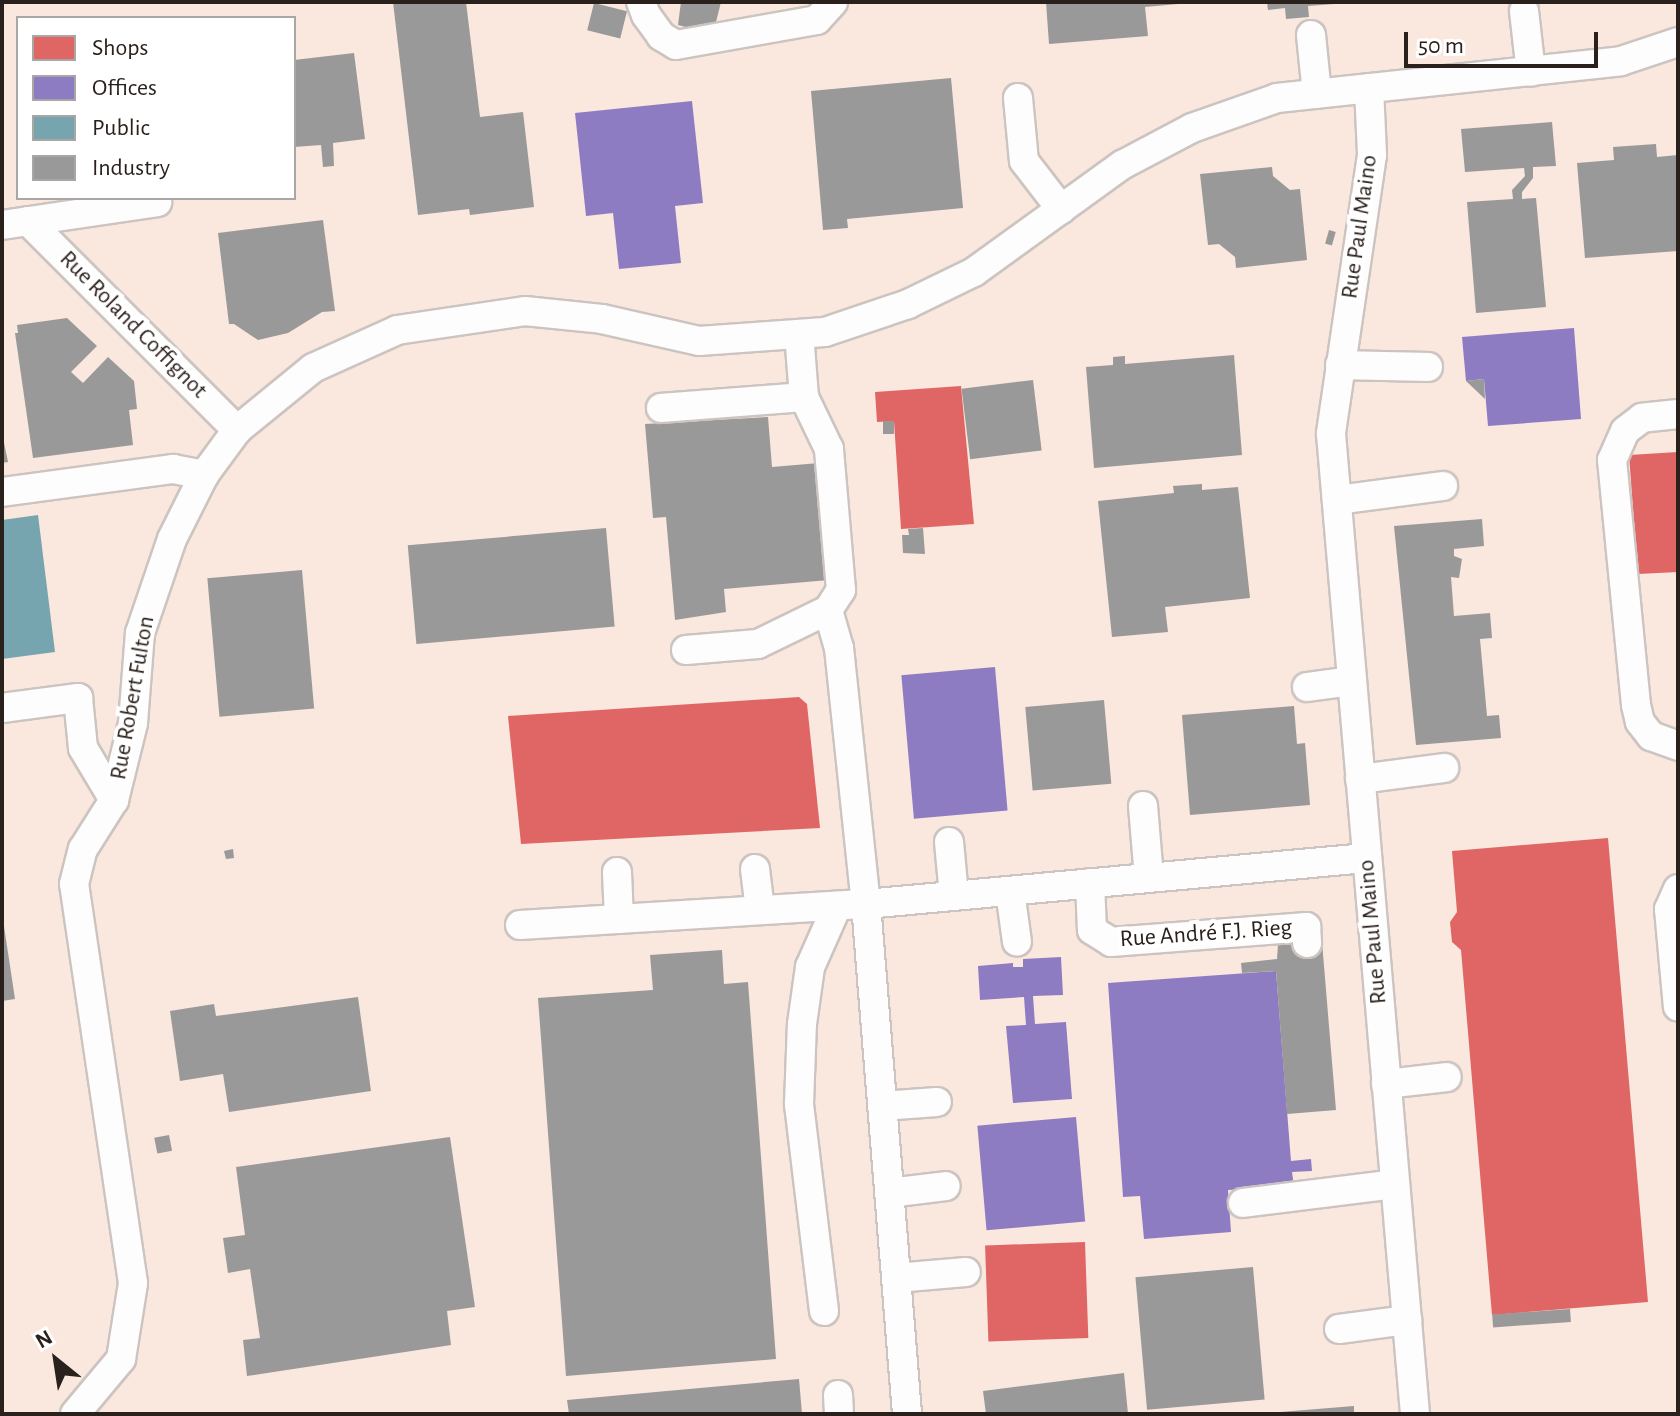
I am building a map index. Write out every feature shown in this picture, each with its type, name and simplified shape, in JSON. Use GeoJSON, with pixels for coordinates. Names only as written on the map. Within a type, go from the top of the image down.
{"type":"FeatureCollection","features":[{"type":"Feature","properties":{"kind":"street"},"geometry":{"type":"LineString","coordinates":[[641,2],[661,36],[676,45],[817,20],[833,2]]}},
{"type":"Feature","properties":{"kind":"street"},"geometry":{"type":"LineString","coordinates":[[1524,11],[1531,72]]}},
{"type":"Feature","properties":{"kind":"street"},"geometry":{"type":"LineString","coordinates":[[1311,35],[1317,94]]}},
{"type":"Feature","properties":{"kind":"street","name":"Rue Robert Fulton"},"geometry":{"type":"LineString","coordinates":[[75,1414],[121,1359],[133,1283],[74,884],[83,849],[114,800],[133,723],[140,633],[172,539],[204,475],[237,430],[313,368],[397,330],[525,311],[602,319],[699,341],[825,332],[908,304],[974,272],[1122,165],[1192,128],[1277,98],[1621,61],[1678,42]]}},
{"type":"Feature","properties":{"kind":"street","name":"Rue Paul Maino"},"geometry":{"type":"LineString","coordinates":[[1369,88],[1372,155],[1331,434],[1415,1414]]}},
{"type":"Feature","properties":{"kind":"street"},"geometry":{"type":"LineString","coordinates":[[1018,98],[1024,161],[1061,209]]}},
{"type":"Feature","properties":{"kind":"street","name":"Rue Roland Coffignot"},"geometry":{"type":"LineString","coordinates":[[15,223],[157,202]]}},
{"type":"Feature","properties":{"kind":"street","name":"Rue Roland Coffignot"},"geometry":{"type":"LineString","coordinates":[[15,223],[237,430]]}},
{"type":"Feature","properties":{"kind":"street"},"geometry":{"type":"LineString","coordinates":[[686,650],[758,644],[828,610],[841,590],[829,449],[804,397],[799,334]]}},
{"type":"Feature","properties":{"kind":"street"},"geometry":{"type":"LineString","coordinates":[[1340,365],[1428,367]]}},
{"type":"Feature","properties":{"kind":"street"},"geometry":{"type":"LineString","coordinates":[[661,408],[804,397]]}},
{"type":"Feature","properties":{"kind":"street"},"geometry":{"type":"LineString","coordinates":[[1678,414],[1642,418],[1625,431],[1612,460],[1636,705],[1640,722],[1651,736],[1678,746]]}},
{"type":"Feature","properties":{"kind":"street"},"geometry":{"type":"LineString","coordinates":[[2,492],[173,469],[204,475]]}},
{"type":"Feature","properties":{"kind":"street"},"geometry":{"type":"LineString","coordinates":[[1337,500],[1443,486]]}},
{"type":"Feature","properties":{"kind":"street"},"geometry":{"type":"LineString","coordinates":[[828,610],[839,648],[866,904],[907,1414]]}},
{"type":"Feature","properties":{"kind":"street"},"geometry":{"type":"LineString","coordinates":[[1307,687],[1352,681]]}},
{"type":"Feature","properties":{"kind":"street"},"geometry":{"type":"LineString","coordinates":[[2,708],[78,698],[83,748],[114,800]]}},
{"type":"Feature","properties":{"kind":"street"},"geometry":{"type":"LineString","coordinates":[[1360,779],[1444,768]]}},
{"type":"Feature","properties":{"kind":"street"},"geometry":{"type":"LineString","coordinates":[[1143,806],[1149,878]]}},
{"type":"Feature","properties":{"kind":"street"},"geometry":{"type":"LineString","coordinates":[[949,842],[954,896]]}},
{"type":"Feature","properties":{"kind":"street"},"geometry":{"type":"LineString","coordinates":[[520,925],[866,904],[1366,858]]}},
{"type":"Feature","properties":{"kind":"street"},"geometry":{"type":"LineString","coordinates":[[755,869],[760,910]]}},
{"type":"Feature","properties":{"kind":"street"},"geometry":{"type":"LineString","coordinates":[[617,872],[619,919]]}},
{"type":"Feature","properties":{"kind":"street","name":"Rue André F.J. Rieg"},"geometry":{"type":"LineString","coordinates":[[1090,883],[1092,930],[1111,942],[1306,927],[1307,943]]}},
{"type":"Feature","properties":{"kind":"street"},"geometry":{"type":"LineString","coordinates":[[1678,889],[1669,909],[1678,1007]]}},
{"type":"Feature","properties":{"kind":"street"},"geometry":{"type":"LineString","coordinates":[[1010,891],[1017,942]]}},
{"type":"Feature","properties":{"kind":"street"},"geometry":{"type":"LineString","coordinates":[[824,1311],[799,1104],[802,1024],[810,967],[837,906]]}},
{"type":"Feature","properties":{"kind":"street"},"geometry":{"type":"LineString","coordinates":[[1386,1084],[1447,1077]]}},
{"type":"Feature","properties":{"kind":"street"},"geometry":{"type":"LineString","coordinates":[[882,1106],[937,1102]]}},
{"type":"Feature","properties":{"kind":"street"},"geometry":{"type":"LineString","coordinates":[[1243,1203],[1395,1184]]}},
{"type":"Feature","properties":{"kind":"street"},"geometry":{"type":"LineString","coordinates":[[889,1193],[946,1186]]}},
{"type":"Feature","properties":{"kind":"street"},"geometry":{"type":"LineString","coordinates":[[896,1278],[966,1272]]}},
{"type":"Feature","properties":{"kind":"street"},"geometry":{"type":"LineString","coordinates":[[1339,1329],[1407,1320]]}},
{"type":"Feature","properties":{"kind":"shaded area"},"geometry":{"type":"Polygon","coordinates":[[[2,2],[1678,2],[1678,1414],[2,1414],[2,2]]]}},
{"type":"Feature","properties":{"kind":"building: Shops"},"geometry":{"type":"Polygon","coordinates":[[[961,386],[974,524],[901,529],[894,421],[877,422],[875,392],[961,386]]]}},
{"type":"Feature","properties":{"kind":"building: Shops"},"geometry":{"type":"Polygon","coordinates":[[[1678,452],[1678,572],[1638,574],[1629,455],[1678,452]]]}},
{"type":"Feature","properties":{"kind":"building: Shops"},"geometry":{"type":"Polygon","coordinates":[[[799,697],[807,704],[820,828],[521,844],[508,716],[799,697]]]}},
{"type":"Feature","properties":{"kind":"building: Shops"},"geometry":{"type":"Polygon","coordinates":[[[1608,838],[1648,1302],[1492,1315],[1461,950],[1452,942],[1450,922],[1457,912],[1452,851],[1608,838]]]}},
{"type":"Feature","properties":{"kind":"building: Shops"},"geometry":{"type":"Polygon","coordinates":[[[1085,1242],[1088,1338],[988,1341],[985,1245],[1085,1242]]]}},
{"type":"Feature","properties":{"kind":"building: Offices"},"geometry":{"type":"Polygon","coordinates":[[[692,101],[703,203],[675,206],[681,263],[619,269],[613,213],[586,216],[575,113],[692,101]]]}},
{"type":"Feature","properties":{"kind":"building: Offices"},"geometry":{"type":"Polygon","coordinates":[[[1574,328],[1581,419],[1488,426],[1484,379],[1466,381],[1462,337],[1574,328]]]}},
{"type":"Feature","properties":{"kind":"building: Offices"},"geometry":{"type":"Polygon","coordinates":[[[995,667],[1008,810],[914,819],[901,675],[995,667]]]}},
{"type":"Feature","properties":{"kind":"building: Offices"},"geometry":{"type":"Polygon","coordinates":[[[1061,957],[1063,995],[1033,996],[1035,1024],[1066,1022],[1072,1099],[1013,1103],[1006,1026],[1026,1025],[1024,997],[980,1000],[978,966],[1013,963],[1013,967],[1023,967],[1023,959],[1061,957]]]}},
{"type":"Feature","properties":{"kind":"building: Offices"},"geometry":{"type":"Polygon","coordinates":[[[1276,971],[1291,1161],[1311,1159],[1312,1171],[1292,1172],[1294,1186],[1228,1190],[1231,1232],[1144,1239],[1140,1196],[1123,1197],[1108,983],[1276,971]]]}},
{"type":"Feature","properties":{"kind":"building: Offices"},"geometry":{"type":"Polygon","coordinates":[[[1076,1117],[1085,1222],[987,1230],[977,1126],[1076,1117]]]}},
{"type":"Feature","properties":{"kind":"building: Public"},"geometry":{"type":"Polygon","coordinates":[[[38,515],[55,652],[2,659],[2,520],[38,515]]]}},
{"type":"Feature","properties":{"kind":"building: Industry"},"geometry":{"type":"Polygon","coordinates":[[[393,2],[466,2],[480,117],[523,112],[534,207],[470,215],[469,209],[418,215],[393,2]]]}},
{"type":"Feature","properties":{"kind":"building: Industry"},"geometry":{"type":"Polygon","coordinates":[[[681,2],[721,2],[713,34],[678,25],[681,2]]]}},
{"type":"Feature","properties":{"kind":"building: Industry"},"geometry":{"type":"Polygon","coordinates":[[[1046,2],[1178,4],[1145,7],[1148,36],[1049,44],[1046,2]]]}},
{"type":"Feature","properties":{"kind":"building: Industry"},"geometry":{"type":"Polygon","coordinates":[[[1267,2],[1334,4],[1308,6],[1309,17],[1286,19],[1285,8],[1268,10],[1267,2]]]}},
{"type":"Feature","properties":{"kind":"building: Industry"},"geometry":{"type":"Polygon","coordinates":[[[594,3],[627,11],[620,38],[587,30],[594,3]]]}},
{"type":"Feature","properties":{"kind":"building: Industry"},"geometry":{"type":"Polygon","coordinates":[[[354,53],[365,139],[333,143],[334,166],[323,167],[321,145],[296,147],[296,60],[354,53]]]}},
{"type":"Feature","properties":{"kind":"building: Industry"},"geometry":{"type":"Polygon","coordinates":[[[951,78],[963,208],[847,219],[848,228],[823,230],[811,91],[951,78]]]}},
{"type":"Feature","properties":{"kind":"building: Industry"},"geometry":{"type":"Polygon","coordinates":[[[1552,122],[1556,166],[1533,167],[1533,178],[1522,192],[1522,199],[1536,198],[1546,307],[1476,313],[1467,202],[1513,199],[1512,190],[1525,176],[1524,168],[1465,172],[1461,129],[1552,122]]]}},
{"type":"Feature","properties":{"kind":"building: Industry"},"geometry":{"type":"Polygon","coordinates":[[[1656,144],[1657,157],[1678,155],[1678,251],[1585,258],[1577,163],[1614,160],[1613,147],[1656,144]]]}},
{"type":"Feature","properties":{"kind":"building: Industry"},"geometry":{"type":"Polygon","coordinates":[[[1272,167],[1273,176],[1290,190],[1300,189],[1307,260],[1236,268],[1235,257],[1219,244],[1208,245],[1200,174],[1272,167]]]}},
{"type":"Feature","properties":{"kind":"building: Industry"},"geometry":{"type":"Polygon","coordinates":[[[323,220],[335,311],[322,312],[288,333],[258,340],[234,324],[229,324],[218,233],[323,220]]]}},
{"type":"Feature","properties":{"kind":"building: Industry"},"geometry":{"type":"Polygon","coordinates":[[[1329,230],[1336,232],[1332,245],[1325,243],[1329,230]]]}},
{"type":"Feature","properties":{"kind":"building: Industry"},"geometry":{"type":"Polygon","coordinates":[[[67,318],[97,346],[71,372],[83,383],[108,357],[134,381],[137,409],[129,410],[133,445],[33,458],[15,333],[18,333],[17,325],[67,318]]]}},
{"type":"Feature","properties":{"kind":"building: Industry"},"geometry":{"type":"Polygon","coordinates":[[[1234,355],[1242,455],[1094,468],[1086,367],[1113,365],[1113,357],[1125,356],[1125,364],[1234,355]]]}},
{"type":"Feature","properties":{"kind":"building: Industry"},"geometry":{"type":"Polygon","coordinates":[[[1484,379],[1485,399],[1466,381],[1484,379]]]}},
{"type":"Feature","properties":{"kind":"building: Industry"},"geometry":{"type":"Polygon","coordinates":[[[1033,380],[1042,450],[970,459],[962,389],[1033,380]]]}},
{"type":"Feature","properties":{"kind":"building: Industry"},"geometry":{"type":"Polygon","coordinates":[[[768,417],[772,467],[819,463],[829,580],[724,589],[726,612],[675,620],[666,517],[653,518],[645,424],[768,417]]]}},
{"type":"Feature","properties":{"kind":"building: Industry"},"geometry":{"type":"Polygon","coordinates":[[[883,421],[894,421],[894,434],[883,434],[883,421]]]}},
{"type":"Feature","properties":{"kind":"building: Industry"},"geometry":{"type":"Polygon","coordinates":[[[2,433],[8,462],[2,463],[2,433]]]}},
{"type":"Feature","properties":{"kind":"building: Industry"},"geometry":{"type":"Polygon","coordinates":[[[1202,484],[1202,490],[1238,487],[1250,598],[1165,607],[1168,632],[1112,637],[1098,501],[1174,493],[1173,486],[1202,484]]]}},
{"type":"Feature","properties":{"kind":"building: Industry"},"geometry":{"type":"Polygon","coordinates":[[[1482,519],[1484,546],[1454,549],[1454,556],[1462,559],[1459,578],[1451,577],[1454,616],[1490,613],[1492,638],[1480,639],[1487,716],[1499,715],[1501,738],[1416,745],[1394,526],[1482,519]]]}},
{"type":"Feature","properties":{"kind":"building: Industry"},"geometry":{"type":"Polygon","coordinates":[[[606,528],[615,627],[416,644],[408,545],[606,528]]]}},
{"type":"Feature","properties":{"kind":"building: Industry"},"geometry":{"type":"Polygon","coordinates":[[[923,528],[925,554],[903,553],[902,535],[909,535],[908,529],[923,528]]]}},
{"type":"Feature","properties":{"kind":"building: Industry"},"geometry":{"type":"Polygon","coordinates":[[[302,570],[314,708],[219,717],[207,578],[302,570]]]}},
{"type":"Feature","properties":{"kind":"building: Industry"},"geometry":{"type":"Polygon","coordinates":[[[1104,700],[1111,784],[1033,791],[1025,707],[1104,700]]]}},
{"type":"Feature","properties":{"kind":"building: Industry"},"geometry":{"type":"Polygon","coordinates":[[[1294,706],[1297,744],[1305,743],[1310,805],[1190,815],[1182,715],[1294,706]]]}},
{"type":"Feature","properties":{"kind":"building: Industry"},"geometry":{"type":"Polygon","coordinates":[[[233,849],[234,858],[226,859],[224,851],[233,849]]]}},
{"type":"Feature","properties":{"kind":"building: Industry"},"geometry":{"type":"Polygon","coordinates":[[[2,913],[15,999],[2,1001],[2,913]]]}},
{"type":"Feature","properties":{"kind":"building: Industry"},"geometry":{"type":"Polygon","coordinates":[[[1322,942],[1336,1110],[1287,1114],[1276,971],[1242,973],[1241,963],[1277,959],[1278,945],[1322,942]]]}},
{"type":"Feature","properties":{"kind":"building: Industry"},"geometry":{"type":"Polygon","coordinates":[[[722,950],[724,984],[748,982],[776,1359],[566,1376],[538,998],[653,990],[650,955],[722,950]]]}},
{"type":"Feature","properties":{"kind":"building: Industry"},"geometry":{"type":"Polygon","coordinates":[[[358,997],[371,1091],[229,1112],[223,1074],[180,1081],[170,1011],[214,1004],[216,1016],[358,997]]]}},
{"type":"Feature","properties":{"kind":"building: Industry"},"geometry":{"type":"Polygon","coordinates":[[[169,1135],[172,1151],[157,1154],[154,1138],[169,1135]]]}},
{"type":"Feature","properties":{"kind":"building: Industry"},"geometry":{"type":"Polygon","coordinates":[[[450,1137],[475,1307],[447,1311],[451,1345],[247,1376],[243,1340],[260,1338],[250,1269],[228,1273],[223,1238],[245,1235],[236,1167],[450,1137]]]}},
{"type":"Feature","properties":{"kind":"building: Industry"},"geometry":{"type":"Polygon","coordinates":[[[1253,1267],[1265,1399],[1147,1410],[1135,1277],[1253,1267]]]}},
{"type":"Feature","properties":{"kind":"building: Industry"},"geometry":{"type":"Polygon","coordinates":[[[1570,1309],[1571,1322],[1493,1327],[1492,1314],[1570,1309]]]}},
{"type":"Feature","properties":{"kind":"building: Industry"},"geometry":{"type":"Polygon","coordinates":[[[1124,1373],[1128,1414],[986,1414],[983,1391],[1124,1373]]]}},
{"type":"Feature","properties":{"kind":"building: Industry"},"geometry":{"type":"Polygon","coordinates":[[[799,1379],[802,1414],[569,1414],[567,1400],[799,1379]]]}},
{"type":"Feature","properties":{"kind":"building: Industry"},"geometry":{"type":"Polygon","coordinates":[[[1354,1406],[1354,1414],[1280,1414],[1280,1412],[1354,1406]]]}}]}
